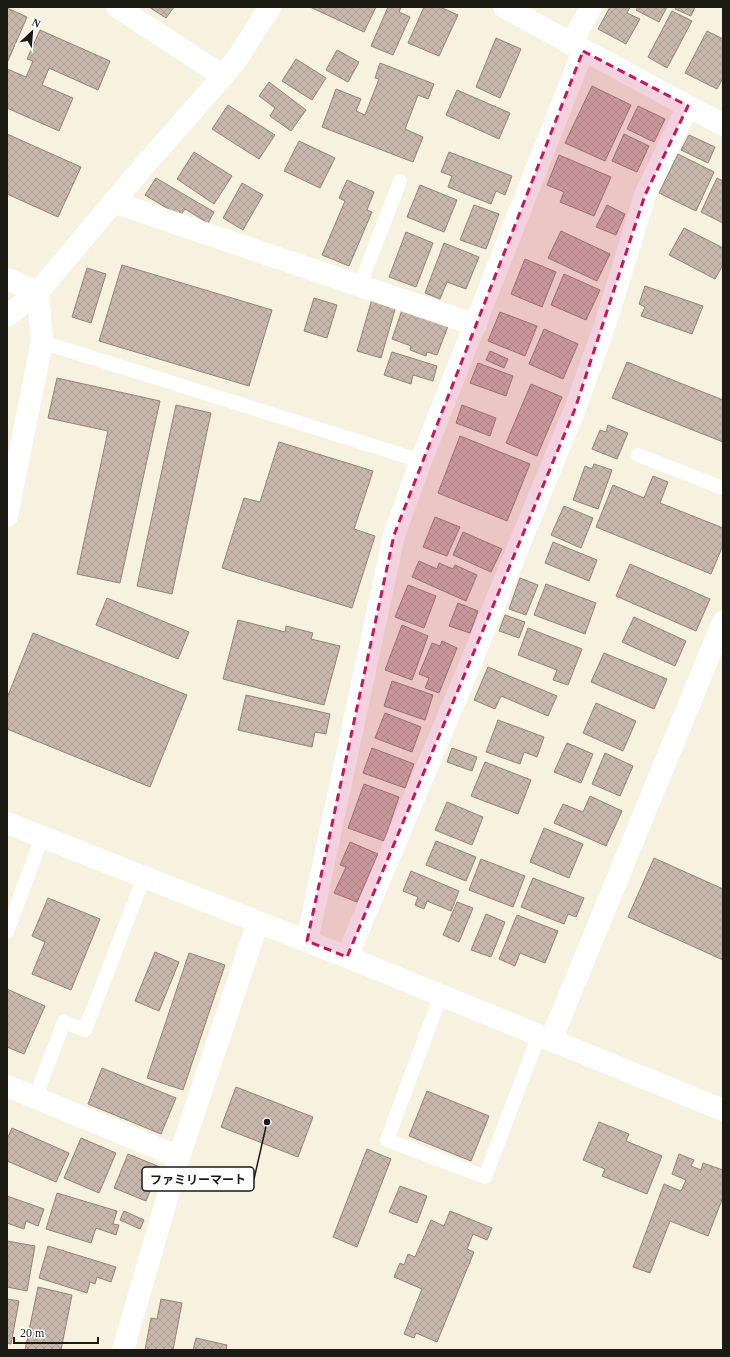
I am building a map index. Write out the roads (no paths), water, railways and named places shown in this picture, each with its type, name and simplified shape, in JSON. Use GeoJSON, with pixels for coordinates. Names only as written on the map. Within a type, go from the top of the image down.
{"type":"FeatureCollection","features":[{"type":"Feature","properties":{"kind":"street"},"geometry":{"type":"LineString","coordinates":[[117,7],[223,76]]}},
{"type":"Feature","properties":{"kind":"street"},"geometry":{"type":"LineString","coordinates":[[7,316],[38,292],[223,76],[239,56],[270,7]]}},
{"type":"Feature","properties":{"kind":"street"},"geometry":{"type":"LineString","coordinates":[[504,7],[723,125]]}},
{"type":"Feature","properties":{"kind":"street"},"geometry":{"type":"LineString","coordinates":[[307,941],[394,535],[421,462],[476,325],[591,7]]}},
{"type":"Feature","properties":{"kind":"street"},"geometry":{"type":"LineString","coordinates":[[347,957],[464,680],[575,409],[605,325],[645,195],[688,106]]}},
{"type":"Feature","properties":{"kind":"street"},"geometry":{"type":"LineString","coordinates":[[114,202],[476,325]]}},
{"type":"Feature","properties":{"kind":"street"},"geometry":{"type":"LineString","coordinates":[[7,278],[38,292]]}},
{"type":"Feature","properties":{"kind":"street"},"geometry":{"type":"LineString","coordinates":[[7,516],[42,342],[38,292]]}},
{"type":"Feature","properties":{"kind":"street"},"geometry":{"type":"LineString","coordinates":[[545,1038],[723,622]]}},
{"type":"Feature","properties":{"kind":"street"},"geometry":{"type":"LineString","coordinates":[[7,823],[347,957],[723,1110]]}},
{"type":"Feature","properties":{"kind":"street"},"geometry":{"type":"LineString","coordinates":[[123,1350],[180,1157],[258,922]]}},
{"type":"Feature","properties":{"kind":"street"},"geometry":{"type":"LineString","coordinates":[[7,1086],[180,1157]]}},
{"type":"Feature","properties":{"kind":"lane"},"geometry":{"type":"LineString","coordinates":[[360,285],[400,182]]}},
{"type":"Feature","properties":{"kind":"lane"},"geometry":{"type":"LineString","coordinates":[[42,342],[421,462]]}},
{"type":"Feature","properties":{"kind":"lane"},"geometry":{"type":"LineString","coordinates":[[638,455],[723,488]]}},
{"type":"Feature","properties":{"kind":"lane"},"geometry":{"type":"LineString","coordinates":[[7,932],[42,837]]}},
{"type":"Feature","properties":{"kind":"lane"},"geometry":{"type":"LineString","coordinates":[[34,1098],[64,1022],[85,1030],[144,878]]}},
{"type":"Feature","properties":{"kind":"lane"},"geometry":{"type":"LineString","coordinates":[[441,995],[387,1140],[485,1177],[545,1038]]}},
{"type":"Feature","properties":{"kind":"place","name":"ファミリーマート"},"geometry":{"type":"Point","coordinates":[267,1122]}}]}
